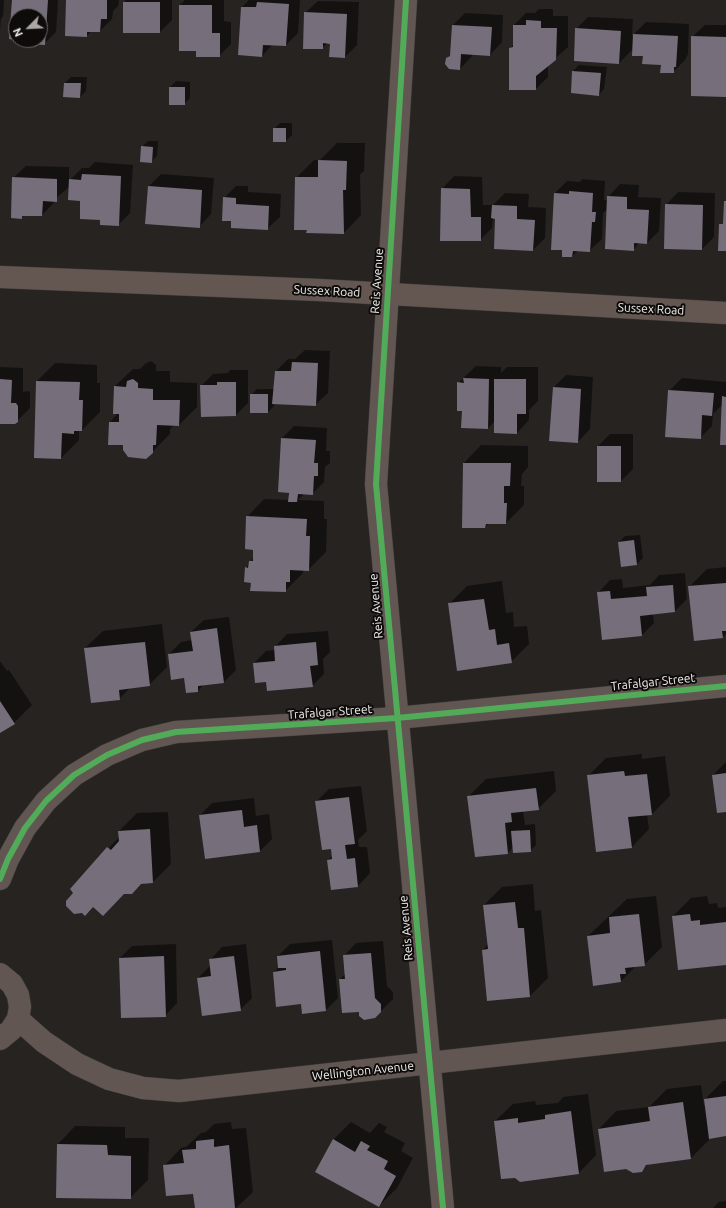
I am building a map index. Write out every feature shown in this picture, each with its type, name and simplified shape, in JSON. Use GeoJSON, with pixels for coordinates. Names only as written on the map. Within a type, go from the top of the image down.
{"type":"FeatureCollection","features":[{"type":"Feature","properties":{"kind":"street","name":"Reis Avenue"},"geometry":{"type":"LineString","coordinates":[[406,0],[376,484],[443,1208]]}},
{"type":"Feature","properties":{"kind":"street","name":"Sussex Road"},"geometry":{"type":"LineString","coordinates":[[0,277],[388,294],[726,313]]}},
{"type":"Feature","properties":{"kind":"street","name":"Trafalgar Street"},"geometry":{"type":"LineString","coordinates":[[0,880],[8,859],[25,828],[46,801],[74,775],[107,755],[135,743],[176,732],[397,718],[726,686]]}},
{"type":"Feature","properties":{"kind":"street"},"geometry":{"type":"LineString","coordinates":[[0,974],[12,984],[18,995],[20,1007],[18,1020],[11,1030],[0,1039]]}},
{"type":"Feature","properties":{"kind":"street","name":"Wellington Avenue"},"geometry":{"type":"LineString","coordinates":[[18,1020],[44,1042],[77,1064],[109,1079],[143,1088],[179,1091],[726,1030]]}},
{"type":"Feature","properties":{"kind":"building"},"geometry":{"type":"Polygon","coordinates":[[[12,0],[48,0],[47,8],[11,8],[12,0]]]}},
{"type":"Feature","properties":{"kind":"building"},"geometry":{"type":"Polygon","coordinates":[[[66,0],[107,0],[107,19],[101,19],[100,32],[87,32],[87,37],[65,36],[66,0]]]}},
{"type":"Feature","properties":{"kind":"building"},"geometry":{"type":"Polygon","coordinates":[[[123,2],[160,2],[160,33],[123,33],[123,2]]]}},
{"type":"Feature","properties":{"kind":"building"},"geometry":{"type":"Polygon","coordinates":[[[257,2],[289,4],[286,46],[263,45],[262,57],[238,55],[241,7],[256,7],[257,2]]]}},
{"type":"Feature","properties":{"kind":"building"},"geometry":{"type":"Polygon","coordinates":[[[179,5],[212,5],[212,33],[220,33],[220,57],[196,57],[196,51],[179,51],[179,5]]]}},
{"type":"Feature","properties":{"kind":"building"},"geometry":{"type":"Polygon","coordinates":[[[304,12],[347,14],[345,58],[329,57],[330,44],[323,43],[323,49],[303,49],[304,12]]]}},
{"type":"Feature","properties":{"kind":"building"},"geometry":{"type":"Polygon","coordinates":[[[526,20],[541,21],[541,28],[557,28],[556,60],[536,76],[536,90],[509,90],[509,48],[513,47],[513,25],[526,25],[526,20]]]}},
{"type":"Feature","properties":{"kind":"building"},"geometry":{"type":"Polygon","coordinates":[[[452,25],[492,27],[490,56],[461,54],[460,70],[449,69],[445,64],[446,58],[450,56],[452,25]]]}},
{"type":"Feature","properties":{"kind":"building"},"geometry":{"type":"Polygon","coordinates":[[[575,28],[621,31],[619,64],[574,61],[575,28]]]}},
{"type":"Feature","properties":{"kind":"building"},"geometry":{"type":"Polygon","coordinates":[[[633,34],[678,36],[676,67],[674,67],[674,73],[660,73],[661,65],[642,64],[643,56],[632,56],[633,34]]]}},
{"type":"Feature","properties":{"kind":"building"},"geometry":{"type":"Polygon","coordinates":[[[691,36],[726,37],[726,97],[691,96],[691,36]]]}},
{"type":"Feature","properties":{"kind":"building"},"geometry":{"type":"Polygon","coordinates":[[[572,71],[601,73],[599,96],[571,93],[572,71]]]}},
{"type":"Feature","properties":{"kind":"building"},"geometry":{"type":"Polygon","coordinates":[[[64,83],[81,83],[80,98],[63,97],[64,83]]]}},
{"type":"Feature","properties":{"kind":"building"},"geometry":{"type":"Polygon","coordinates":[[[169,87],[185,87],[185,105],[169,105],[169,87]]]}},
{"type":"Feature","properties":{"kind":"building"},"geometry":{"type":"Polygon","coordinates":[[[273,128],[286,128],[286,142],[273,142],[273,128]]]}},
{"type":"Feature","properties":{"kind":"building"},"geometry":{"type":"Polygon","coordinates":[[[141,146],[153,147],[152,163],[140,162],[141,146]]]}},
{"type":"Feature","properties":{"kind":"building"},"geometry":{"type":"Polygon","coordinates":[[[318,160],[347,161],[346,190],[343,190],[344,234],[306,233],[307,230],[294,230],[295,177],[318,177],[318,160]]]}},
{"type":"Feature","properties":{"kind":"building"},"geometry":{"type":"Polygon","coordinates":[[[82,174],[121,176],[119,226],[100,225],[100,220],[80,219],[80,201],[68,200],[69,179],[81,180],[82,174]]]}},
{"type":"Feature","properties":{"kind":"building"},"geometry":{"type":"Polygon","coordinates":[[[12,177],[57,179],[57,202],[43,201],[42,216],[22,216],[22,219],[11,218],[12,177]]]}},
{"type":"Feature","properties":{"kind":"building"},"geometry":{"type":"Polygon","coordinates":[[[148,186],[202,190],[200,228],[145,224],[148,186]]]}},
{"type":"Feature","properties":{"kind":"building"},"geometry":{"type":"Polygon","coordinates":[[[441,188],[470,189],[471,217],[481,217],[481,241],[440,241],[441,188]]]}},
{"type":"Feature","properties":{"kind":"building"},"geometry":{"type":"Polygon","coordinates":[[[569,191],[593,193],[592,212],[596,212],[595,222],[592,222],[590,252],[573,251],[572,257],[562,257],[562,250],[551,250],[554,193],[569,194],[569,191]]]}},
{"type":"Feature","properties":{"kind":"building"},"geometry":{"type":"Polygon","coordinates":[[[607,196],[627,197],[627,209],[649,210],[647,244],[634,243],[634,251],[605,249],[607,196]]]}},
{"type":"Feature","properties":{"kind":"building"},"geometry":{"type":"Polygon","coordinates":[[[223,197],[236,198],[236,204],[269,206],[268,230],[231,228],[231,221],[222,221],[223,197]]]}},
{"type":"Feature","properties":{"kind":"building"},"geometry":{"type":"Polygon","coordinates":[[[724,201],[726,201],[726,251],[718,251],[719,224],[723,224],[724,201]]]}},
{"type":"Feature","properties":{"kind":"building"},"geometry":{"type":"Polygon","coordinates":[[[665,204],[703,205],[702,250],[664,249],[665,204]]]}},
{"type":"Feature","properties":{"kind":"building"},"geometry":{"type":"Polygon","coordinates":[[[492,205],[517,206],[517,219],[535,220],[533,251],[494,249],[495,219],[491,218],[492,205]]]}},
{"type":"Feature","properties":{"kind":"building"},"geometry":{"type":"Polygon","coordinates":[[[292,362],[318,363],[316,406],[272,404],[275,371],[291,371],[292,362]]]}},
{"type":"Feature","properties":{"kind":"building"},"geometry":{"type":"Polygon","coordinates":[[[463,378],[489,379],[488,429],[461,428],[462,411],[457,411],[457,382],[464,383],[463,378]]]}},
{"type":"Feature","properties":{"kind":"building"},"geometry":{"type":"Polygon","coordinates":[[[0,379],[12,380],[11,403],[16,403],[18,406],[18,422],[15,424],[0,424],[0,379]]]}},
{"type":"Feature","properties":{"kind":"building"},"geometry":{"type":"Polygon","coordinates":[[[133,379],[138,383],[138,388],[153,389],[153,400],[180,400],[179,426],[157,425],[156,445],[153,445],[153,453],[146,459],[128,457],[123,450],[123,445],[108,445],[109,422],[119,422],[119,414],[113,414],[114,386],[126,387],[127,381],[133,379]]]}},
{"type":"Feature","properties":{"kind":"building"},"geometry":{"type":"Polygon","coordinates":[[[494,379],[526,379],[526,414],[517,414],[517,434],[494,433],[494,379]]]}},
{"type":"Feature","properties":{"kind":"building"},"geometry":{"type":"Polygon","coordinates":[[[36,381],[80,382],[79,400],[83,400],[82,431],[74,431],[74,434],[62,433],[61,459],[34,458],[36,381]]]}},
{"type":"Feature","properties":{"kind":"building"},"geometry":{"type":"Polygon","coordinates":[[[217,382],[236,382],[236,416],[201,417],[200,385],[217,385],[217,382]]]}},
{"type":"Feature","properties":{"kind":"building"},"geometry":{"type":"Polygon","coordinates":[[[553,387],[581,389],[578,443],[549,441],[553,387]]]}},
{"type":"Feature","properties":{"kind":"building"},"geometry":{"type":"Polygon","coordinates":[[[668,390],[714,393],[712,416],[702,415],[701,439],[665,437],[668,390]]]}},
{"type":"Feature","properties":{"kind":"building"},"geometry":{"type":"Polygon","coordinates":[[[250,394],[268,394],[268,413],[250,413],[250,394]]]}},
{"type":"Feature","properties":{"kind":"building"},"geometry":{"type":"Polygon","coordinates":[[[722,396],[726,397],[726,445],[720,445],[722,396]]]}},
{"type":"Feature","properties":{"kind":"building"},"geometry":{"type":"Polygon","coordinates":[[[281,438],[316,440],[314,463],[318,463],[318,476],[314,476],[313,495],[298,494],[297,502],[288,502],[289,493],[278,492],[281,438]]]}},
{"type":"Feature","properties":{"kind":"building"},"geometry":{"type":"Polygon","coordinates":[[[597,446],[621,446],[621,482],[597,482],[597,446]]]}},
{"type":"Feature","properties":{"kind":"building"},"geometry":{"type":"Polygon","coordinates":[[[463,463],[511,463],[510,486],[504,486],[504,503],[507,503],[506,524],[486,524],[485,528],[462,528],[463,463]]]}},
{"type":"Feature","properties":{"kind":"building"},"geometry":{"type":"Polygon","coordinates":[[[246,516],[307,519],[306,536],[310,536],[309,571],[290,570],[290,582],[286,582],[286,592],[250,591],[251,583],[244,582],[245,567],[248,568],[249,561],[253,561],[253,550],[245,549],[246,516]]]}},
{"type":"Feature","properties":{"kind":"building"},"geometry":{"type":"Polygon","coordinates":[[[634,540],[637,565],[621,567],[618,542],[634,540]]]}},
{"type":"Feature","properties":{"kind":"building"},"geometry":{"type":"Polygon","coordinates":[[[726,583],[726,631],[722,631],[723,638],[694,641],[688,586],[726,583]]]}},
{"type":"Feature","properties":{"kind":"building"},"geometry":{"type":"Polygon","coordinates":[[[673,585],[675,612],[640,616],[642,636],[602,640],[597,592],[610,591],[611,599],[647,596],[646,587],[673,585]]]}},
{"type":"Feature","properties":{"kind":"building"},"geometry":{"type":"Polygon","coordinates":[[[484,599],[489,630],[495,629],[497,645],[509,643],[512,663],[457,671],[448,603],[484,599]]]}},
{"type":"Feature","properties":{"kind":"building"},"geometry":{"type":"Polygon","coordinates":[[[217,628],[224,683],[198,686],[198,692],[186,693],[184,678],[171,680],[168,654],[193,651],[190,632],[217,628]]]}},
{"type":"Feature","properties":{"kind":"building"},"geometry":{"type":"Polygon","coordinates":[[[145,642],[150,686],[119,690],[120,700],[91,703],[84,648],[145,642]]]}},
{"type":"Feature","properties":{"kind":"building"},"geometry":{"type":"Polygon","coordinates":[[[316,642],[318,665],[310,666],[313,687],[267,691],[266,682],[255,683],[253,663],[275,661],[274,646],[316,642]]]}},
{"type":"Feature","properties":{"kind":"building"},"geometry":{"type":"Polygon","coordinates":[[[0,701],[15,724],[0,733],[0,701]]]}},
{"type":"Feature","properties":{"kind":"building"},"geometry":{"type":"Polygon","coordinates":[[[624,771],[625,776],[647,774],[652,815],[628,817],[632,848],[596,852],[587,775],[624,771]]]}},
{"type":"Feature","properties":{"kind":"building"},"geometry":{"type":"Polygon","coordinates":[[[726,773],[726,812],[717,813],[712,775],[726,773]]]}},
{"type":"Feature","properties":{"kind":"building"},"geometry":{"type":"Polygon","coordinates":[[[536,788],[539,810],[511,813],[512,822],[505,823],[508,854],[475,857],[467,796],[536,788]]]}},
{"type":"Feature","properties":{"kind":"building"},"geometry":{"type":"Polygon","coordinates":[[[349,797],[355,844],[345,845],[347,859],[355,858],[358,887],[331,890],[327,860],[332,859],[331,849],[322,850],[315,801],[349,797]]]}},
{"type":"Feature","properties":{"kind":"building"},"geometry":{"type":"Polygon","coordinates":[[[242,810],[244,827],[257,825],[260,852],[205,859],[199,815],[242,810]]]}},
{"type":"Feature","properties":{"kind":"building"},"geometry":{"type":"Polygon","coordinates":[[[150,829],[153,883],[141,884],[132,894],[124,894],[103,916],[93,907],[85,916],[82,913],[74,914],[66,906],[66,901],[73,893],[70,889],[107,847],[111,850],[119,841],[118,831],[150,829]]]}},
{"type":"Feature","properties":{"kind":"building"},"geometry":{"type":"Polygon","coordinates":[[[530,830],[531,852],[513,853],[511,831],[530,830]]]}},
{"type":"Feature","properties":{"kind":"building"},"geometry":{"type":"Polygon","coordinates":[[[515,902],[518,928],[524,928],[530,997],[487,1001],[482,950],[488,949],[483,905],[515,902]]]}},
{"type":"Feature","properties":{"kind":"building"},"geometry":{"type":"Polygon","coordinates":[[[639,914],[645,966],[625,968],[626,974],[620,974],[621,982],[593,986],[587,936],[610,933],[609,917],[639,914]]]}},
{"type":"Feature","properties":{"kind":"building"},"geometry":{"type":"Polygon","coordinates":[[[690,914],[691,921],[700,920],[700,925],[726,922],[726,965],[678,970],[672,916],[690,914]]]}},
{"type":"Feature","properties":{"kind":"building"},"geometry":{"type":"Polygon","coordinates":[[[320,951],[326,1011],[302,1014],[301,1004],[276,1007],[273,972],[286,970],[286,968],[278,968],[277,956],[320,951]]]}},
{"type":"Feature","properties":{"kind":"building"},"geometry":{"type":"Polygon","coordinates":[[[371,953],[375,998],[381,1004],[381,1012],[375,1018],[364,1020],[359,1016],[359,1012],[342,1013],[339,979],[345,979],[343,955],[371,953]]]}},
{"type":"Feature","properties":{"kind":"building"},"geometry":{"type":"Polygon","coordinates":[[[164,956],[166,1017],[121,1018],[119,958],[164,956]]]}},
{"type":"Feature","properties":{"kind":"building"},"geometry":{"type":"Polygon","coordinates":[[[234,956],[241,1011],[202,1016],[197,978],[211,976],[209,959],[234,956]]]}},
{"type":"Feature","properties":{"kind":"building"},"geometry":{"type":"Polygon","coordinates":[[[726,1096],[726,1136],[709,1139],[704,1099],[726,1096]]]}},
{"type":"Feature","properties":{"kind":"building"},"geometry":{"type":"Polygon","coordinates":[[[683,1102],[691,1159],[646,1165],[642,1172],[633,1173],[626,1169],[604,1172],[598,1129],[650,1121],[648,1107],[683,1102]]]}},
{"type":"Feature","properties":{"kind":"building"},"geometry":{"type":"Polygon","coordinates":[[[571,1111],[579,1174],[520,1182],[515,1178],[501,1179],[494,1121],[518,1118],[518,1123],[545,1119],[545,1115],[571,1111]]]}},
{"type":"Feature","properties":{"kind":"building"},"geometry":{"type":"Polygon","coordinates":[[[214,1139],[214,1147],[229,1145],[235,1208],[195,1208],[193,1194],[166,1196],[163,1165],[184,1163],[182,1150],[196,1149],[196,1141],[214,1139]]]}},
{"type":"Feature","properties":{"kind":"building"},"geometry":{"type":"Polygon","coordinates":[[[333,1139],[355,1152],[361,1141],[370,1146],[367,1150],[388,1161],[384,1169],[396,1176],[379,1207],[315,1172],[333,1139]]]}},
{"type":"Feature","properties":{"kind":"building"},"geometry":{"type":"Polygon","coordinates":[[[57,1144],[107,1145],[108,1155],[131,1156],[131,1199],[56,1198],[57,1144]]]}},
{"type":"Feature","properties":{"kind":"cycle path"},"geometry":{"type":"LineString","coordinates":[[406,0],[376,484],[443,1208]]}},
{"type":"Feature","properties":{"kind":"cycle path"},"geometry":{"type":"LineString","coordinates":[[0,879],[8,859],[25,828],[46,801],[74,775],[107,755],[142,740],[176,732],[397,718],[726,686]]}}]}
